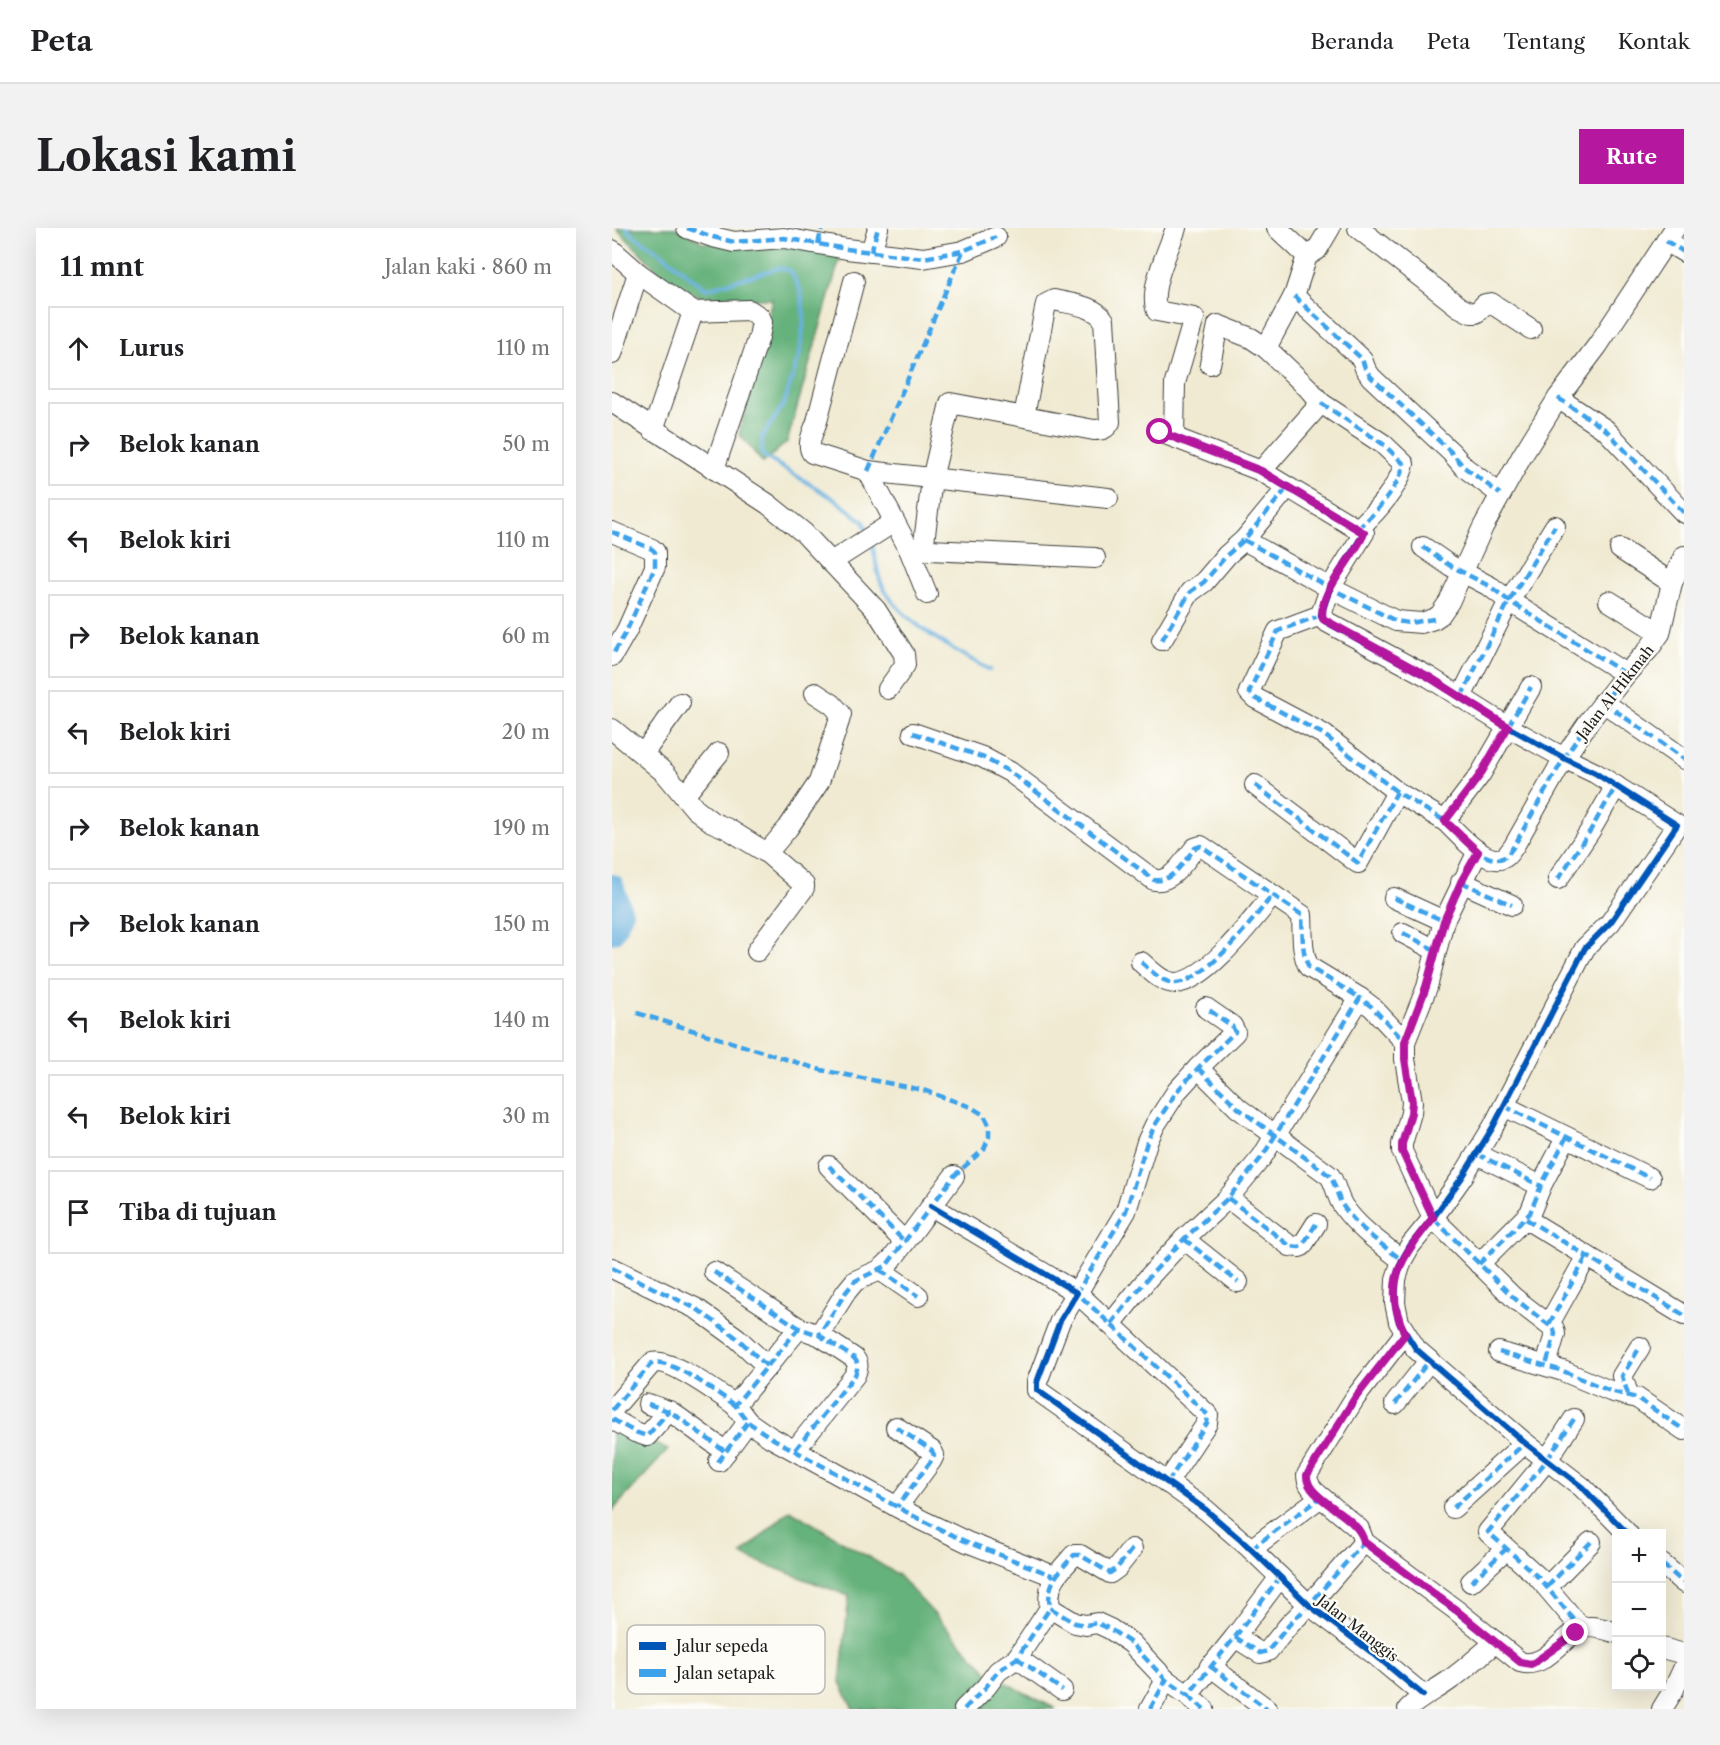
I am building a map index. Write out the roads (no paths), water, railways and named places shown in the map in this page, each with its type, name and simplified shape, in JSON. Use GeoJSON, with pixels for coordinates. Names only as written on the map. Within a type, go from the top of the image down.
{"type":"FeatureCollection","features":[{"type":"Feature","properties":{"kind":"street"},"geometry":{"type":"LineString","coordinates":[[687,228],[734,242],[820,236],[871,252],[923,258],[963,250],[996,237]]}},
{"type":"Feature","properties":{"kind":"street"},"geometry":{"type":"LineString","coordinates":[[871,252],[879,228]]}},
{"type":"Feature","properties":{"kind":"street"},"geometry":{"type":"LineString","coordinates":[[1176,228],[1157,283],[1155,300],[1157,311],[1194,318],[1175,383],[1167,434],[1261,471],[1364,533],[1330,588],[1322,615],[1325,621],[1429,677],[1508,727],[1616,786],[1680,827],[1610,923],[1585,948],[1477,1154],[1433,1218],[1410,1246],[1402,1260],[1396,1279],[1395,1303],[1399,1322],[1405,1334],[1429,1361],[1525,1443],[1581,1487],[1625,1529]]}},
{"type":"Feature","properties":{"kind":"street"},"geometry":{"type":"LineString","coordinates":[[1277,228],[1307,256]]}},
{"type":"Feature","properties":{"kind":"street"},"geometry":{"type":"LineString","coordinates":[[1266,348],[1294,296],[1307,256],[1317,250],[1330,228]]}},
{"type":"Feature","properties":{"kind":"street"},"geometry":{"type":"LineString","coordinates":[[1358,228],[1459,307],[1476,313],[1485,304],[1491,303],[1531,329]]}},
{"type":"Feature","properties":{"kind":"street"},"geometry":{"type":"LineString","coordinates":[[1244,540],[1330,588],[1396,621],[1421,622],[1434,619],[1440,615],[1449,602],[1500,494],[1558,398],[1604,335],[1670,234],[1684,252]]}},
{"type":"Feature","properties":{"kind":"street"},"geometry":{"type":"LineString","coordinates":[[612,250],[638,273],[693,312],[749,310],[756,313],[762,322],[759,337],[714,469]]}},
{"type":"Feature","properties":{"kind":"street"},"geometry":{"type":"LineString","coordinates":[[612,354],[638,273]]}},
{"type":"Feature","properties":{"kind":"street"},"geometry":{"type":"LineString","coordinates":[[854,281],[809,449],[812,453],[868,471],[1108,498]]}},
{"type":"Feature","properties":{"kind":"street"},"geometry":{"type":"LineString","coordinates":[[1294,296],[1362,358],[1365,369],[1371,377],[1464,467],[1500,494]]}},
{"type":"Feature","properties":{"kind":"street"},"geometry":{"type":"LineString","coordinates":[[927,594],[916,570],[916,549],[950,403],[1094,430],[1105,429],[1110,422],[1104,320],[1100,314],[1084,307],[1054,300],[1046,304],[1024,416]]}},
{"type":"Feature","properties":{"kind":"street"},"geometry":{"type":"LineString","coordinates":[[653,430],[693,312]]}},
{"type":"Feature","properties":{"kind":"street"},"geometry":{"type":"LineString","coordinates":[[1210,364],[1218,325],[1251,338],[1266,348],[1322,403],[1383,444],[1404,464],[1399,478],[1377,511],[1359,528]]}},
{"type":"Feature","properties":{"kind":"street"},"geometry":{"type":"LineString","coordinates":[[1558,398],[1606,430],[1684,513]]}},
{"type":"Feature","properties":{"kind":"street"},"geometry":{"type":"LineString","coordinates":[[612,402],[768,504],[835,560],[876,610],[904,654],[905,665],[888,689]]}},
{"type":"Feature","properties":{"kind":"street"},"geometry":{"type":"LineString","coordinates":[[1261,471],[1322,403]]}},
{"type":"Feature","properties":{"kind":"street"},"geometry":{"type":"LineString","coordinates":[[868,471],[890,524],[916,549],[1095,558]]}},
{"type":"Feature","properties":{"kind":"street"},"geometry":{"type":"LineString","coordinates":[[1162,640],[1190,592],[1204,582],[1227,555],[1244,540],[1287,488]]}},
{"type":"Feature","properties":{"kind":"street"},"geometry":{"type":"LineString","coordinates":[[835,560],[890,524]]}},
{"type":"Feature","properties":{"kind":"street"},"geometry":{"type":"LineString","coordinates":[[1461,697],[1509,602],[1555,526]]}},
{"type":"Feature","properties":{"kind":"street"},"geometry":{"type":"LineString","coordinates":[[612,532],[655,552],[655,567],[627,630],[612,656]]}},
{"type":"Feature","properties":{"kind":"street"},"geometry":{"type":"LineString","coordinates":[[1423,547],[1463,573],[1491,587],[1509,602],[1626,674]]}},
{"type":"Feature","properties":{"kind":"street"},"geometry":{"type":"LineString","coordinates":[[1620,549],[1672,583]]}},
{"type":"Feature","properties":{"kind":"street","name":"Jalan Al Hikmah"},"geometry":{"type":"LineString","coordinates":[[1478,852],[1488,858],[1498,860],[1506,857],[1523,833],[1564,758],[1603,702],[1660,633],[1672,583],[1684,556]]}},
{"type":"Feature","properties":{"kind":"street"},"geometry":{"type":"LineString","coordinates":[[1609,601],[1660,633]]}},
{"type":"Feature","properties":{"kind":"street"},"geometry":{"type":"LineString","coordinates":[[1322,615],[1278,631],[1249,692],[1255,698],[1323,734],[1396,792],[1445,821],[1478,852],[1461,882],[1444,921],[1426,987],[1405,1042],[1405,1059],[1412,1102],[1402,1151],[1433,1218],[1514,1298],[1554,1329],[1555,1334],[1546,1365]]}},
{"type":"Feature","properties":{"kind":"street"},"geometry":{"type":"LineString","coordinates":[[1445,821],[1480,775],[1532,687]]}},
{"type":"Feature","properties":{"kind":"street"},"geometry":{"type":"LineString","coordinates":[[767,853],[788,828],[819,782],[839,721],[841,714],[837,708],[815,693]]}},
{"type":"Feature","properties":{"kind":"street"},"geometry":{"type":"LineString","coordinates":[[1603,702],[1684,759]]}},
{"type":"Feature","properties":{"kind":"street"},"geometry":{"type":"LineString","coordinates":[[643,754],[680,703]]}},
{"type":"Feature","properties":{"kind":"street"},"geometry":{"type":"LineString","coordinates":[[612,729],[665,773],[695,809],[712,822],[767,853],[804,885],[757,951]]}},
{"type":"Feature","properties":{"kind":"street"},"geometry":{"type":"LineString","coordinates":[[913,733],[982,757],[1010,772],[1154,880],[1162,881],[1169,877],[1195,848],[1202,846],[1302,915],[1304,951],[1309,967],[1372,1007],[1405,1042]]}},
{"type":"Feature","properties":{"kind":"street"},"geometry":{"type":"LineString","coordinates":[[684,796],[719,753]]}},
{"type":"Feature","properties":{"kind":"street"},"geometry":{"type":"LineString","coordinates":[[1255,785],[1358,863],[1396,792]]}},
{"type":"Feature","properties":{"kind":"street"},"geometry":{"type":"LineString","coordinates":[[1558,879],[1616,786]]}},
{"type":"Feature","properties":{"kind":"street"},"geometry":{"type":"LineString","coordinates":[[1461,882],[1512,904]]}},
{"type":"Feature","properties":{"kind":"street"},"geometry":{"type":"LineString","coordinates":[[1141,962],[1162,980],[1185,981],[1196,976],[1229,946],[1272,896]]}},
{"type":"Feature","properties":{"kind":"street"},"geometry":{"type":"LineString","coordinates":[[1394,898],[1444,921]]}},
{"type":"Feature","properties":{"kind":"street"},"geometry":{"type":"LineString","coordinates":[[1403,933],[1436,950]]}},
{"type":"Feature","properties":{"kind":"street"},"geometry":{"type":"LineString","coordinates":[[1111,1324],[1184,1239],[1228,1198],[1262,1157],[1360,998]]}},
{"type":"Feature","properties":{"kind":"street"},"geometry":{"type":"LineString","coordinates":[[1077,1293],[1126,1211],[1147,1142],[1167,1105],[1198,1068],[1235,1032],[1232,1026],[1206,1008]]}},
{"type":"Feature","properties":{"kind":"street"},"geometry":{"type":"LineString","coordinates":[[1198,1068],[1238,1108],[1330,1176],[1341,1204],[1370,1235],[1402,1260]]}},
{"type":"Feature","properties":{"kind":"street"},"geometry":{"type":"LineString","coordinates":[[1504,1106],[1650,1178]]}},
{"type":"Feature","properties":{"kind":"street"},"geometry":{"type":"LineString","coordinates":[[1479,1264],[1526,1218],[1566,1138]]}},
{"type":"Feature","properties":{"kind":"street"},"geometry":{"type":"LineString","coordinates":[[1477,1154],[1540,1186]]}},
{"type":"Feature","properties":{"kind":"street"},"geometry":{"type":"LineString","coordinates":[[829,1166],[905,1242]]}},
{"type":"Feature","properties":{"kind":"street"},"geometry":{"type":"LineString","coordinates":[[819,1335],[855,1281],[886,1266],[954,1176]]}},
{"type":"Feature","properties":{"kind":"street"},"geometry":{"type":"LineString","coordinates":[[1228,1198],[1290,1246],[1302,1246],[1316,1224]]}},
{"type":"Feature","properties":{"kind":"street"},"geometry":{"type":"LineString","coordinates":[[931,1206],[1077,1293],[1208,1415],[1207,1423],[1167,1483]]}},
{"type":"Feature","properties":{"kind":"street"},"geometry":{"type":"LineString","coordinates":[[1526,1218],[1684,1315]]}},
{"type":"Feature","properties":{"kind":"street"},"geometry":{"type":"LineString","coordinates":[[1184,1239],[1238,1282]]}},
{"type":"Feature","properties":{"kind":"street"},"geometry":{"type":"LineString","coordinates":[[1549,1324],[1587,1256]]}},
{"type":"Feature","properties":{"kind":"street"},"geometry":{"type":"LineString","coordinates":[[612,1268],[697,1309],[737,1338],[768,1367]]}},
{"type":"Feature","properties":{"kind":"street"},"geometry":{"type":"LineString","coordinates":[[880,1270],[918,1296]]}},
{"type":"Feature","properties":{"kind":"street"},"geometry":{"type":"LineString","coordinates":[[714,1272],[799,1328],[819,1335],[858,1363],[855,1375],[795,1450]]}},
{"type":"Feature","properties":{"kind":"street","name":"Jalan Manggis"},"geometry":{"type":"LineString","coordinates":[[1077,1293],[1060,1321],[1037,1382],[1037,1390],[1206,1510],[1251,1549],[1309,1605],[1374,1654],[1423,1695]]}},
{"type":"Feature","properties":{"kind":"street"},"geometry":{"type":"LineString","coordinates":[[735,1405],[799,1328]]}},
{"type":"Feature","properties":{"kind":"street"},"geometry":{"type":"LineString","coordinates":[[1405,1334],[1355,1398],[1307,1475],[1310,1486],[1359,1529],[1364,1542],[1520,1662],[1531,1664],[1548,1655],[1582,1629],[1598,1628],[1612,1632]]}},
{"type":"Feature","properties":{"kind":"street"},"geometry":{"type":"LineString","coordinates":[[1628,1394],[1622,1376],[1641,1347]]}},
{"type":"Feature","properties":{"kind":"street"},"geometry":{"type":"LineString","coordinates":[[1499,1352],[1546,1365],[1610,1391],[1628,1394],[1649,1404],[1684,1430]]}},
{"type":"Feature","properties":{"kind":"street"},"geometry":{"type":"LineString","coordinates":[[612,1410],[652,1363],[658,1361],[667,1363],[735,1405],[748,1422],[897,1507],[945,1532],[1054,1576]]}},
{"type":"Feature","properties":{"kind":"street"},"geometry":{"type":"LineString","coordinates":[[1395,1404],[1429,1361]]}},
{"type":"Feature","properties":{"kind":"street"},"geometry":{"type":"LineString","coordinates":[[648,1404],[669,1411],[722,1457],[748,1422]]}},
{"type":"Feature","properties":{"kind":"street"},"geometry":{"type":"LineString","coordinates":[[612,1419],[647,1436],[669,1411]]}},
{"type":"Feature","properties":{"kind":"street"},"geometry":{"type":"LineString","coordinates":[[1574,1419],[1547,1460],[1489,1530],[1489,1533],[1547,1587],[1582,1629]]}},
{"type":"Feature","properties":{"kind":"street"},"geometry":{"type":"LineString","coordinates":[[896,1427],[932,1451],[934,1455],[897,1507]]}},
{"type":"Feature","properties":{"kind":"street"},"geometry":{"type":"LineString","coordinates":[[1453,1508],[1525,1443]]}},
{"type":"Feature","properties":{"kind":"street"},"geometry":{"type":"LineString","coordinates":[[1251,1549],[1321,1497]]}},
{"type":"Feature","properties":{"kind":"street"},"geometry":{"type":"LineString","coordinates":[[1234,1637],[1260,1653],[1268,1651],[1364,1542]]}},
{"type":"Feature","properties":{"kind":"street"},"geometry":{"type":"LineString","coordinates":[[1547,1587],[1591,1542]]}},
{"type":"Feature","properties":{"kind":"street"},"geometry":{"type":"LineString","coordinates":[[964,1709],[998,1671],[1017,1658],[1050,1608],[1049,1600],[1054,1576],[1077,1555],[1110,1573],[1132,1549]]}},
{"type":"Feature","properties":{"kind":"street"},"geometry":{"type":"LineString","coordinates":[[1471,1582],[1506,1549]]}},
{"type":"Feature","properties":{"kind":"street"},"geometry":{"type":"LineString","coordinates":[[1666,1567],[1684,1583]]}},
{"type":"Feature","properties":{"kind":"street"},"geometry":{"type":"LineString","coordinates":[[1188,1695],[1280,1577]]}},
{"type":"Feature","properties":{"kind":"street"},"geometry":{"type":"LineString","coordinates":[[1050,1608],[1075,1623],[1086,1625],[1097,1623],[1110,1629],[1131,1643],[1166,1680],[1204,1709]]}},
{"type":"Feature","properties":{"kind":"street"},"geometry":{"type":"LineString","coordinates":[[1408,1709],[1423,1695],[1455,1677],[1496,1642]]}},
{"type":"Feature","properties":{"kind":"street"},"geometry":{"type":"LineString","coordinates":[[1666,1649],[1684,1654]]}},
{"type":"Feature","properties":{"kind":"street"},"geometry":{"type":"LineString","coordinates":[[1017,1658],[1062,1690]]}},
{"type":"Feature","properties":{"kind":"street"},"geometry":{"type":"LineString","coordinates":[[1210,1666],[1267,1709]]}},
{"type":"Feature","properties":{"kind":"street"},"geometry":{"type":"LineString","coordinates":[[1662,1709],[1684,1667]]}},
{"type":"Feature","properties":{"kind":"street"},"geometry":{"type":"LineString","coordinates":[[1150,1709],[1166,1680]]}},
{"type":"Feature","properties":{"kind":"waterway"},"geometry":{"type":"LineString","coordinates":[[626,228],[706,289],[779,268],[791,271],[801,292],[804,318],[800,353],[784,404],[762,437],[762,455],[836,500],[864,522],[867,531]]}},
{"type":"Feature","properties":{"kind":"waterway"},"geometry":{"type":"LineString","coordinates":[[872,544],[882,585],[901,611],[930,634],[990,670]]}},
{"type":"Feature","properties":{"kind":"waterway"},"geometry":{"type":"LineString","coordinates":[[612,886],[621,913],[612,932]]}}]}
